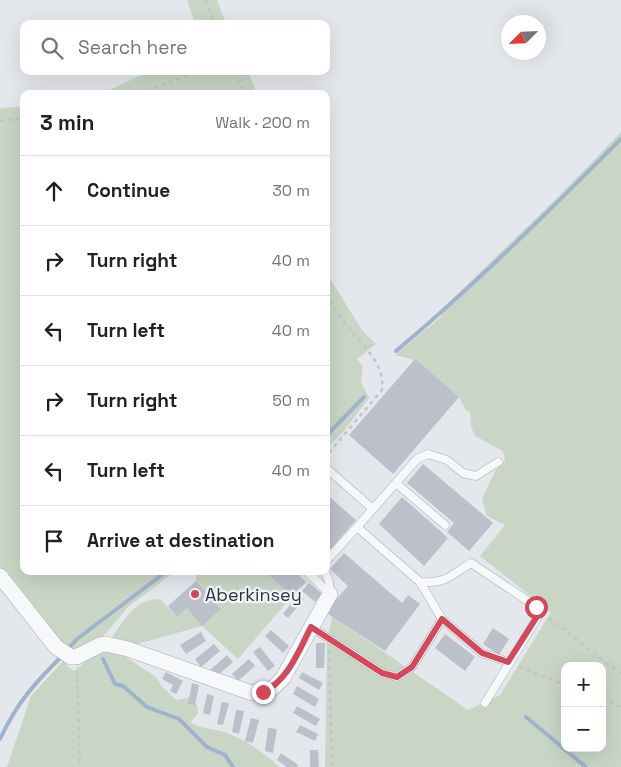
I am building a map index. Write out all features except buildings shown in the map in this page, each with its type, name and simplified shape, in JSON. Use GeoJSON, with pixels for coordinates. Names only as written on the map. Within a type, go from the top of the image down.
{"type":"FeatureCollection","features":[{"type":"Feature","properties":{"kind":"street"},"geometry":{"type":"LineString","coordinates":[[0,576],[56,647],[71,657],[76,657],[100,644],[106,644],[252,692],[263,692],[273,688],[283,678],[330,594]]}},
{"type":"Feature","properties":{"kind":"lane"},"geometry":{"type":"LineString","coordinates":[[330,558],[417,459],[428,454],[447,460],[463,473],[476,476],[498,462]]}},
{"type":"Feature","properties":{"kind":"lane"},"geometry":{"type":"LineString","coordinates":[[330,471],[373,509]]}},
{"type":"Feature","properties":{"kind":"lane"},"geometry":{"type":"LineString","coordinates":[[396,483],[445,525]]}},
{"type":"Feature","properties":{"kind":"lane"},"geometry":{"type":"LineString","coordinates":[[358,527],[420,582],[442,619],[482,653],[508,662]]}},
{"type":"Feature","properties":{"kind":"lane"},"geometry":{"type":"LineString","coordinates":[[420,582],[435,583],[449,579],[472,563],[536,607],[538,615],[485,703]]}},
{"type":"Feature","properties":{"kind":"lane"},"geometry":{"type":"LineString","coordinates":[[310,575],[330,594]]}},
{"type":"Feature","properties":{"kind":"lane"},"geometry":{"type":"LineString","coordinates":[[326,575],[330,594]]}},
{"type":"Feature","properties":{"kind":"lane"},"geometry":{"type":"LineString","coordinates":[[311,627],[382,673],[397,677],[412,667],[442,619]]}},
{"type":"Feature","properties":{"kind":"path"},"geometry":{"type":"LineString","coordinates":[[205,0],[214,20]]}},
{"type":"Feature","properties":{"kind":"path"},"geometry":{"type":"LineString","coordinates":[[149,90],[189,75]]}},
{"type":"Feature","properties":{"kind":"path"},"geometry":{"type":"LineString","coordinates":[[238,75],[243,90]]}},
{"type":"Feature","properties":{"kind":"path"},"geometry":{"type":"LineString","coordinates":[[0,121],[20,118]]}},
{"type":"Feature","properties":{"kind":"path"},"geometry":{"type":"LineString","coordinates":[[330,300],[346,326],[372,355],[379,367],[383,381],[382,390],[330,451]]}},
{"type":"Feature","properties":{"kind":"path"},"geometry":{"type":"LineString","coordinates":[[536,607],[621,674]]}},
{"type":"Feature","properties":{"kind":"path"},"geometry":{"type":"LineString","coordinates":[[328,637],[332,767]]}},
{"type":"Feature","properties":{"kind":"path"},"geometry":{"type":"LineString","coordinates":[[76,657],[80,767]]}},
{"type":"Feature","properties":{"kind":"path"},"geometry":{"type":"LineString","coordinates":[[508,662],[561,683]]}},
{"type":"Feature","properties":{"kind":"path"},"geometry":{"type":"LineString","coordinates":[[606,701],[621,707]]}},
{"type":"Feature","properties":{"kind":"green space"},"geometry":{"type":"Polygon","coordinates":[[[187,0],[217,0],[224,20],[194,20],[187,0]]]}},
{"type":"Feature","properties":{"kind":"green space"},"geometry":{"type":"Polygon","coordinates":[[[141,75],[250,75],[255,90],[110,90],[141,75]]]}},
{"type":"Feature","properties":{"kind":"green space"},"geometry":{"type":"Polygon","coordinates":[[[20,107],[20,575],[171,575],[129,606],[98,642],[72,651],[56,639],[0,567],[0,108],[20,107]]]}},
{"type":"Feature","properties":{"kind":"green space"},"geometry":{"type":"Polygon","coordinates":[[[621,132],[621,767],[325,767],[327,644],[332,616],[468,710],[500,695],[551,612],[480,556],[505,525],[487,516],[482,499],[495,471],[505,460],[503,451],[475,436],[471,427],[470,412],[466,411],[459,397],[415,360],[395,355],[441,317],[442,309],[560,195],[621,132]]]}},
{"type":"Feature","properties":{"kind":"green space"},"geometry":{"type":"Polygon","coordinates":[[[330,278],[362,330],[376,344],[357,359],[363,367],[361,382],[369,398],[344,431],[330,445],[330,278]]]}},
{"type":"Feature","properties":{"kind":"green space"},"geometry":{"type":"Polygon","coordinates":[[[196,575],[268,575],[292,596],[238,659],[202,626],[130,646],[112,638],[132,611],[144,602],[152,600],[160,599],[177,617],[187,608],[202,625],[221,608],[196,581],[196,575]]]}},
{"type":"Feature","properties":{"kind":"green space"},"geometry":{"type":"Polygon","coordinates":[[[106,644],[156,677],[162,687],[176,700],[191,697],[197,705],[198,713],[191,722],[198,726],[224,732],[239,738],[260,751],[279,767],[7,767],[31,696],[64,660],[68,661],[67,666],[74,671],[106,644]]]}},
{"type":"Feature","properties":{"kind":"waterway"},"geometry":{"type":"LineString","coordinates":[[396,351],[483,274],[621,139]]}},
{"type":"Feature","properties":{"kind":"waterway"},"geometry":{"type":"LineString","coordinates":[[330,432],[364,397]]}},
{"type":"Feature","properties":{"kind":"waterway"},"geometry":{"type":"LineString","coordinates":[[68,649],[77,639],[162,575]]}},
{"type":"Feature","properties":{"kind":"waterway"},"geometry":{"type":"LineString","coordinates":[[0,739],[26,695],[61,657]]}},
{"type":"Feature","properties":{"kind":"waterway"},"geometry":{"type":"LineString","coordinates":[[103,659],[115,684],[123,686],[147,707],[179,719],[207,747],[225,755],[233,767]]}},
{"type":"Feature","properties":{"kind":"waterway"},"geometry":{"type":"LineString","coordinates":[[526,717],[586,767]]}},
{"type":"Feature","properties":{"kind":"place","name":"Aberkinsey"},"geometry":{"type":"Point","coordinates":[195,594]}},
{"type":"Feature","properties":{"kind":"route"},"geometry":{"type":"LineString","coordinates":[[263,692],[273,688],[283,678],[311,627],[382,673],[397,677],[404,675],[412,667],[442,619],[482,653],[508,662],[538,615],[536,607]]}}]}
